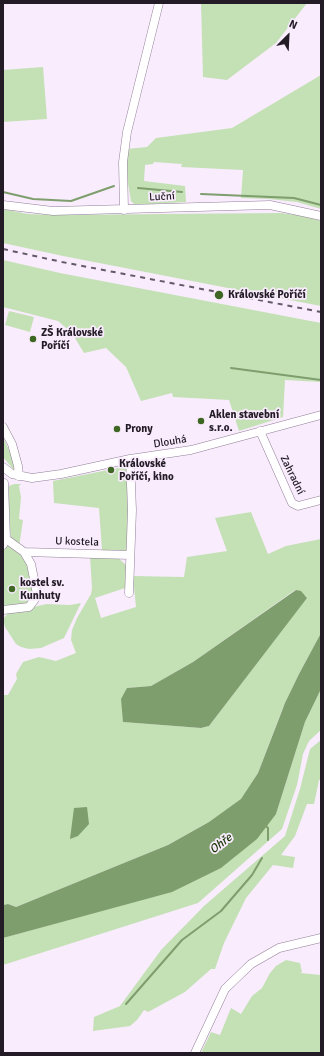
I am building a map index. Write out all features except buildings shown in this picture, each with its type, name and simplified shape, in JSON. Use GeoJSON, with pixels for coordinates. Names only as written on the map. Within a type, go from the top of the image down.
{"type":"FeatureCollection","features":[{"type":"Feature","properties":{"kind":"street"},"geometry":{"type":"LineString","coordinates":[[124,210],[123,162],[127,132],[159,3]]}},
{"type":"Feature","properties":{"kind":"street","name":"Luční"},"geometry":{"type":"LineString","coordinates":[[3,205],[53,211],[270,205],[321,216]]}},
{"type":"Feature","properties":{"kind":"street","name":"Dlouhá"},"geometry":{"type":"LineString","coordinates":[[15,475],[39,477],[130,459],[191,450],[222,443],[260,431],[321,415]]}},
{"type":"Feature","properties":{"kind":"street"},"geometry":{"type":"LineString","coordinates":[[3,427],[12,444],[18,466],[15,475],[4,483],[5,542],[24,552],[31,564],[36,594],[35,600],[29,607],[3,610]]}},
{"type":"Feature","properties":{"kind":"street","name":"Zahradní"},"geometry":{"type":"LineString","coordinates":[[260,431],[292,503],[298,506],[321,500]]}},
{"type":"Feature","properties":{"kind":"street"},"geometry":{"type":"LineString","coordinates":[[129,593],[132,510],[130,459]]}},
{"type":"Feature","properties":{"kind":"street"},"geometry":{"type":"LineString","coordinates":[[3,466],[15,475]]}},
{"type":"Feature","properties":{"kind":"street","name":"U kostela"},"geometry":{"type":"LineString","coordinates":[[24,552],[130,555]]}},
{"type":"Feature","properties":{"kind":"street"},"geometry":{"type":"LineString","coordinates":[[195,1053],[225,989],[251,964],[279,948],[321,938]]}},
{"type":"Feature","properties":{"kind":"shaded area"},"geometry":{"type":"Polygon","coordinates":[[[201,3],[307,3],[276,43],[227,80],[203,77],[201,3]]]}},
{"type":"Feature","properties":{"kind":"shaded area"},"geometry":{"type":"Polygon","coordinates":[[[43,67],[47,119],[3,122],[3,70],[43,67]]]}},
{"type":"Feature","properties":{"kind":"shaded area"},"geometry":{"type":"Polygon","coordinates":[[[321,75],[321,209],[297,202],[241,198],[243,170],[181,167],[182,164],[154,162],[153,164],[145,165],[144,181],[185,186],[186,202],[135,205],[131,201],[127,178],[127,149],[147,147],[156,138],[232,128],[321,75]]]}},
{"type":"Feature","properties":{"kind":"shaded area"},"geometry":{"type":"Polygon","coordinates":[[[3,209],[28,214],[53,215],[281,213],[303,216],[321,221],[321,306],[3,243],[3,209]]]}},
{"type":"Feature","properties":{"kind":"shaded area"},"geometry":{"type":"Polygon","coordinates":[[[3,260],[60,273],[321,323],[321,382],[285,380],[283,417],[239,431],[229,400],[173,397],[172,393],[141,401],[126,367],[106,348],[84,353],[72,333],[58,321],[3,307],[3,260]]]}},
{"type":"Feature","properties":{"kind":"shaded area"},"geometry":{"type":"Polygon","coordinates":[[[9,311],[34,317],[30,332],[5,325],[9,311]]]}},
{"type":"Feature","properties":{"kind":"shaded area"},"geometry":{"type":"Polygon","coordinates":[[[3,437],[14,461],[15,468],[13,469],[3,457],[3,437]]]}},
{"type":"Feature","properties":{"kind":"shaded area"},"geometry":{"type":"Polygon","coordinates":[[[128,466],[129,511],[127,551],[102,550],[99,508],[54,503],[53,481],[128,466]]]}},
{"type":"Feature","properties":{"kind":"shaded area"},"geometry":{"type":"Polygon","coordinates":[[[21,484],[19,486],[21,497],[19,519],[23,520],[19,547],[11,537],[10,528],[8,491],[9,486],[21,484]]]}},
{"type":"Feature","properties":{"kind":"shaded area"},"geometry":{"type":"Polygon","coordinates":[[[251,512],[268,554],[286,546],[321,539],[321,633],[282,710],[258,773],[241,800],[209,822],[168,845],[16,907],[8,904],[3,905],[3,695],[8,695],[17,679],[16,674],[23,662],[39,657],[56,661],[76,653],[71,640],[72,630],[91,594],[90,556],[117,557],[127,566],[125,588],[95,598],[101,618],[136,607],[133,576],[184,577],[187,557],[227,551],[215,518],[251,512]],[[295,590],[193,662],[151,686],[127,688],[123,722],[201,728],[209,726],[307,597],[295,590]]]}},
{"type":"Feature","properties":{"kind":"shaded area"},"geometry":{"type":"Polygon","coordinates":[[[8,544],[19,552],[27,564],[35,593],[29,604],[3,608],[3,551],[8,544]]]}},
{"type":"Feature","properties":{"kind":"shaded area"},"geometry":{"type":"Polygon","coordinates":[[[81,603],[64,638],[41,648],[29,649],[21,647],[16,644],[5,627],[3,619],[9,612],[47,604],[70,605],[81,603]]]}},
{"type":"Feature","properties":{"kind":"shaded area"},"geometry":{"type":"Polygon","coordinates":[[[321,689],[321,730],[309,741],[303,754],[297,785],[282,829],[198,903],[3,965],[3,938],[99,911],[276,814],[305,722],[321,689]]]}},
{"type":"Feature","properties":{"kind":"shaded area"},"geometry":{"type":"Polygon","coordinates":[[[321,740],[321,780],[319,780],[314,804],[307,804],[295,836],[281,855],[295,857],[293,868],[273,865],[246,898],[224,943],[215,969],[211,969],[185,992],[148,1012],[144,1010],[137,1020],[130,1026],[93,1031],[94,1017],[120,1006],[161,950],[204,906],[285,836],[300,789],[310,749],[321,740]]]}},
{"type":"Feature","properties":{"kind":"shaded area"},"geometry":{"type":"Polygon","coordinates":[[[286,960],[300,963],[302,972],[300,973],[321,975],[321,1053],[201,1053],[211,1032],[220,1035],[231,1008],[241,1014],[252,996],[262,988],[270,973],[276,966],[286,960]]]}},
{"type":"Feature","properties":{"kind":"water"},"geometry":{"type":"Polygon","coordinates":[[[296,590],[301,591],[307,598],[209,726],[201,728],[123,722],[121,699],[127,688],[151,686],[193,662],[296,590]]]}},
{"type":"Feature","properties":{"kind":"water","name":"Ohře"},"geometry":{"type":"Polygon","coordinates":[[[321,633],[321,689],[305,722],[276,814],[257,839],[221,868],[172,892],[3,938],[3,905],[8,904],[16,907],[168,845],[209,822],[241,799],[258,773],[285,703],[321,633]]]}},
{"type":"Feature","properties":{"kind":"water"},"geometry":{"type":"Polygon","coordinates":[[[87,807],[89,824],[78,836],[70,839],[74,808],[87,807]]]}},
{"type":"Feature","properties":{"kind":"waterway"},"geometry":{"type":"LineString","coordinates":[[3,192],[33,199],[71,201],[114,186]]}},
{"type":"Feature","properties":{"kind":"waterway"},"geometry":{"type":"LineString","coordinates":[[138,188],[182,192]]}},
{"type":"Feature","properties":{"kind":"waterway"},"geometry":{"type":"LineString","coordinates":[[201,194],[294,198],[321,205]]}},
{"type":"Feature","properties":{"kind":"waterway"},"geometry":{"type":"LineString","coordinates":[[231,368],[321,380]]}},
{"type":"Feature","properties":{"kind":"waterway"},"geometry":{"type":"LineString","coordinates":[[266,826],[268,828],[268,840]]}},
{"type":"Feature","properties":{"kind":"waterway"},"geometry":{"type":"LineString","coordinates":[[126,1004],[182,940],[221,911],[252,875],[262,858]]}},
{"type":"Feature","properties":{"kind":"railway"},"geometry":{"type":"LineString","coordinates":[[3,249],[62,262],[321,312]]}},
{"type":"Feature","properties":{"kind":"place","name":"Královské Poříčí"},"geometry":{"type":"Point","coordinates":[219,295]}},
{"type":"Feature","properties":{"kind":"place","name":"ZŠ Královské Poříčí"},"geometry":{"type":"Point","coordinates":[33,339]}},
{"type":"Feature","properties":{"kind":"place","name":"Aklen stavební s.r.o."},"geometry":{"type":"Point","coordinates":[201,421]}},
{"type":"Feature","properties":{"kind":"place","name":"Prony"},"geometry":{"type":"Point","coordinates":[117,429]}},
{"type":"Feature","properties":{"kind":"place","name":"Královské Poříčí, kino"},"geometry":{"type":"Point","coordinates":[111,470]}},
{"type":"Feature","properties":{"kind":"place","name":"kostel sv. Kunhuty"},"geometry":{"type":"Point","coordinates":[12,589]}}]}
